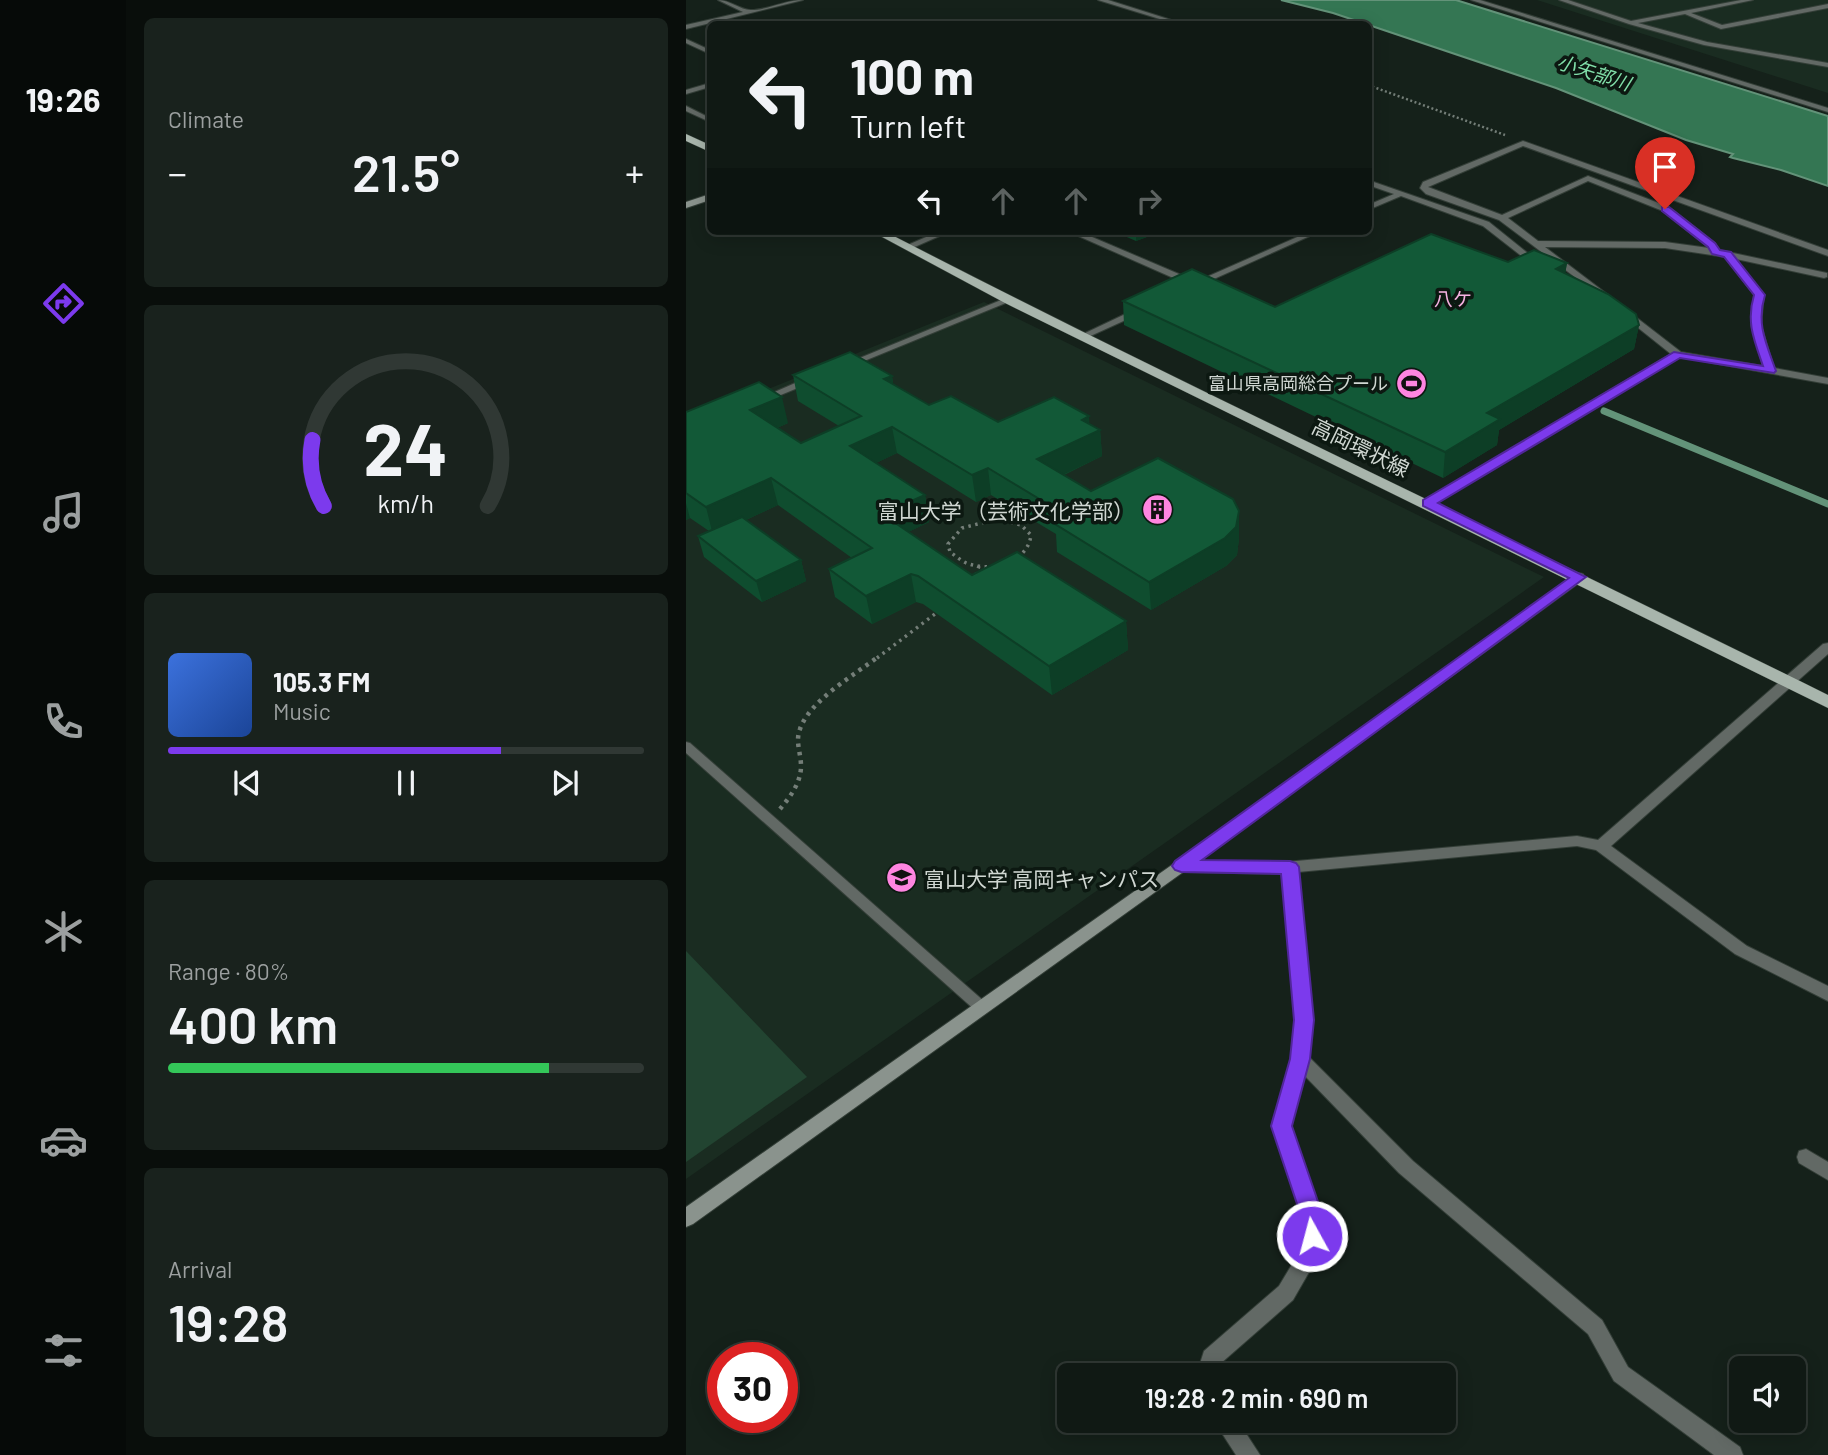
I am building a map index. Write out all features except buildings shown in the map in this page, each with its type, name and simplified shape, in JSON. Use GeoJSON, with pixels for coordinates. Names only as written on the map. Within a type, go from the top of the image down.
{"type":"FeatureCollection","features":[{"type":"Feature","properties":{"kind":"main road"},"geometry":{"type":"LineString","coordinates":[[686,137],[707,148]]}},
{"type":"Feature","properties":{"kind":"main road","name":"高岡環状線"},"geometry":{"type":"LineString","coordinates":[[884,235],[1009,300],[1579,577],[1828,702]]}},
{"type":"Feature","properties":{"kind":"street"},"geometry":{"type":"LineString","coordinates":[[1101,0],[1171,21]]}},
{"type":"Feature","properties":{"kind":"street"},"geometry":{"type":"LineString","coordinates":[[1828,253],[1523,143],[1426,184],[1424,188],[1502,218],[1678,354],[1828,381]]}},
{"type":"Feature","properties":{"kind":"street"},"geometry":{"type":"LineString","coordinates":[[1502,218],[1588,178],[1665,209],[1712,245],[1716,252]]}},
{"type":"Feature","properties":{"kind":"street"},"geometry":{"type":"LineString","coordinates":[[686,205],[707,198]]}},
{"type":"Feature","properties":{"kind":"street"},"geometry":{"type":"LineString","coordinates":[[1536,244],[1665,244],[1824,275]]}},
{"type":"Feature","properties":{"kind":"street"},"geometry":{"type":"LineString","coordinates":[[1728,255],[1759,295],[1754,311],[1754,326],[1770,371]]}},
{"type":"Feature","properties":{"kind":"street"},"geometry":{"type":"LineString","coordinates":[[1428,503],[1678,354]]}},
{"type":"Feature","properties":{"kind":"street"},"geometry":{"type":"LineString","coordinates":[[686,1218],[1181,866],[1579,577]]}},
{"type":"Feature","properties":{"kind":"street"},"geometry":{"type":"LineString","coordinates":[[1601,846],[1828,647]]}},
{"type":"Feature","properties":{"kind":"street"},"geometry":{"type":"LineString","coordinates":[[1181,866],[1290,867],[1577,841],[1601,846],[1741,950],[1828,994]]}},
{"type":"Feature","properties":{"kind":"street"},"geometry":{"type":"LineString","coordinates":[[1210,1363],[1211,1358],[1286,1293],[1310,1253],[1313,1219],[1281,1126],[1300,1059],[1304,1020],[1290,867]]}},
{"type":"Feature","properties":{"kind":"street"},"geometry":{"type":"LineString","coordinates":[[1300,1059],[1406,1167],[1595,1327],[1621,1374],[1732,1455]]}},
{"type":"Feature","properties":{"kind":"street"},"geometry":{"type":"LineString","coordinates":[[1806,1157],[1828,1172]]}},
{"type":"Feature","properties":{"kind":"street"},"geometry":{"type":"LineString","coordinates":[[1233,1433],[1249,1455]]}},
{"type":"Feature","properties":{"kind":"lane"},"geometry":{"type":"LineString","coordinates":[[721,0],[749,12]]}},
{"type":"Feature","properties":{"kind":"lane"},"geometry":{"type":"LineString","coordinates":[[711,21],[800,0]]}},
{"type":"Feature","properties":{"kind":"lane"},"geometry":{"type":"LineString","coordinates":[[1474,0],[1828,110]]}},
{"type":"Feature","properties":{"kind":"lane"},"geometry":{"type":"LineString","coordinates":[[1562,0],[1706,44],[1828,65]]}},
{"type":"Feature","properties":{"kind":"lane"},"geometry":{"type":"LineString","coordinates":[[1631,23],[1749,0]]}},
{"type":"Feature","properties":{"kind":"lane"},"geometry":{"type":"LineString","coordinates":[[1823,0],[1828,4]]}},
{"type":"Feature","properties":{"kind":"lane"},"geometry":{"type":"LineString","coordinates":[[1684,12],[1720,27],[1828,4]]}},
{"type":"Feature","properties":{"kind":"lane"},"geometry":{"type":"LineString","coordinates":[[686,27],[707,22]]}},
{"type":"Feature","properties":{"kind":"lane"},"geometry":{"type":"LineString","coordinates":[[686,41],[707,51]]}},
{"type":"Feature","properties":{"kind":"lane"},"geometry":{"type":"LineString","coordinates":[[686,92],[707,86]]}},
{"type":"Feature","properties":{"kind":"lane"},"geometry":{"type":"LineString","coordinates":[[686,108],[707,118]]}},
{"type":"Feature","properties":{"kind":"lane"},"geometry":{"type":"LineString","coordinates":[[1372,183],[1486,224],[1543,269]]}},
{"type":"Feature","properties":{"kind":"lane"},"geometry":{"type":"LineString","coordinates":[[1372,206],[1402,193]]}},
{"type":"Feature","properties":{"kind":"lane"},"geometry":{"type":"LineString","coordinates":[[907,247],[937,235]]}},
{"type":"Feature","properties":{"kind":"lane"},"geometry":{"type":"LineString","coordinates":[[1080,235],[1197,285]]}},
{"type":"Feature","properties":{"kind":"lane"},"geometry":{"type":"LineString","coordinates":[[1185,290],[1309,235]]}},
{"type":"Feature","properties":{"kind":"lane"},"geometry":{"type":"LineString","coordinates":[[1553,267],[1564,266]]}},
{"type":"Feature","properties":{"kind":"lane"},"geometry":{"type":"LineString","coordinates":[[841,368],[1009,300]]}},
{"type":"Feature","properties":{"kind":"lane"},"geometry":{"type":"LineString","coordinates":[[1083,336],[1147,307]]}},
{"type":"Feature","properties":{"kind":"lane"},"geometry":{"type":"LineString","coordinates":[[751,404],[815,378]]}},
{"type":"Feature","properties":{"kind":"lane"},"geometry":{"type":"LineString","coordinates":[[686,746],[981,1007]]}},
{"type":"Feature","properties":{"kind":"path"},"geometry":{"type":"LineString","coordinates":[[1372,86],[1456,114],[1523,143]]}},
{"type":"Feature","properties":{"kind":"path"},"geometry":{"type":"LineString","coordinates":[[996,519],[1020,524],[1028,530],[1032,537],[1027,552],[1007,563],[979,566],[966,564],[950,552],[948,544],[959,529],[996,519]]}},
{"type":"Feature","properties":{"kind":"path"},"geometry":{"type":"LineString","coordinates":[[975,579],[979,566]]}},
{"type":"Feature","properties":{"kind":"path"},"geometry":{"type":"LineString","coordinates":[[769,819],[793,794],[802,768],[797,743],[800,727],[821,700],[928,618],[950,605]]}},
{"type":"Feature","properties":{"kind":"shaded area"},"geometry":{"type":"Polygon","coordinates":[[[1537,0],[1828,0],[1828,93],[1537,0]]]}},
{"type":"Feature","properties":{"kind":"shaded area","name":"富山大学 高岡キャンパス"},"geometry":{"type":"Polygon","coordinates":[[[984,302],[1544,577],[686,1179],[686,422],[984,302]]]}},
{"type":"Feature","properties":{"kind":"shaded area"},"geometry":{"type":"Polygon","coordinates":[[[686,951],[807,1077],[686,1162],[686,951]]]}},
{"type":"Feature","properties":{"kind":"water","name":"小矢部川"},"geometry":{"type":"Polygon","coordinates":[[[1281,0],[1456,0],[1828,116],[1828,186],[1730,157],[1733,154],[1686,140],[1556,88],[1372,26],[1372,21],[1357,21],[1281,0]]]}},
{"type":"Feature","properties":{"kind":"waterway"},"geometry":{"type":"LineString","coordinates":[[1604,411],[1828,504]]}},
{"type":"Feature","properties":{"kind":"place","name":"富山県高岡総合プール"},"geometry":{"type":"Point","coordinates":[1411,383]}},
{"type":"Feature","properties":{"kind":"place","name":"富山大学 （芸術文化学部）"},"geometry":{"type":"Point","coordinates":[1157,510]}},
{"type":"Feature","properties":{"kind":"place","name":"富山大学 高岡キャンパス"},"geometry":{"type":"Point","coordinates":[901,878]}},
{"type":"Feature","properties":{"kind":"district","name":"八ケ"},"geometry":{"type":"Point","coordinates":[1453,298]}},
{"type":"Feature","properties":{"kind":"route"},"geometry":{"type":"LineString","coordinates":[[1312,1236],[1313,1219],[1281,1126],[1300,1059],[1304,1020],[1290,867],[1181,866],[1579,577],[1428,503],[1678,354],[1770,371],[1754,326],[1754,311],[1759,295],[1728,255],[1716,252],[1712,245],[1665,209]]}}]}
